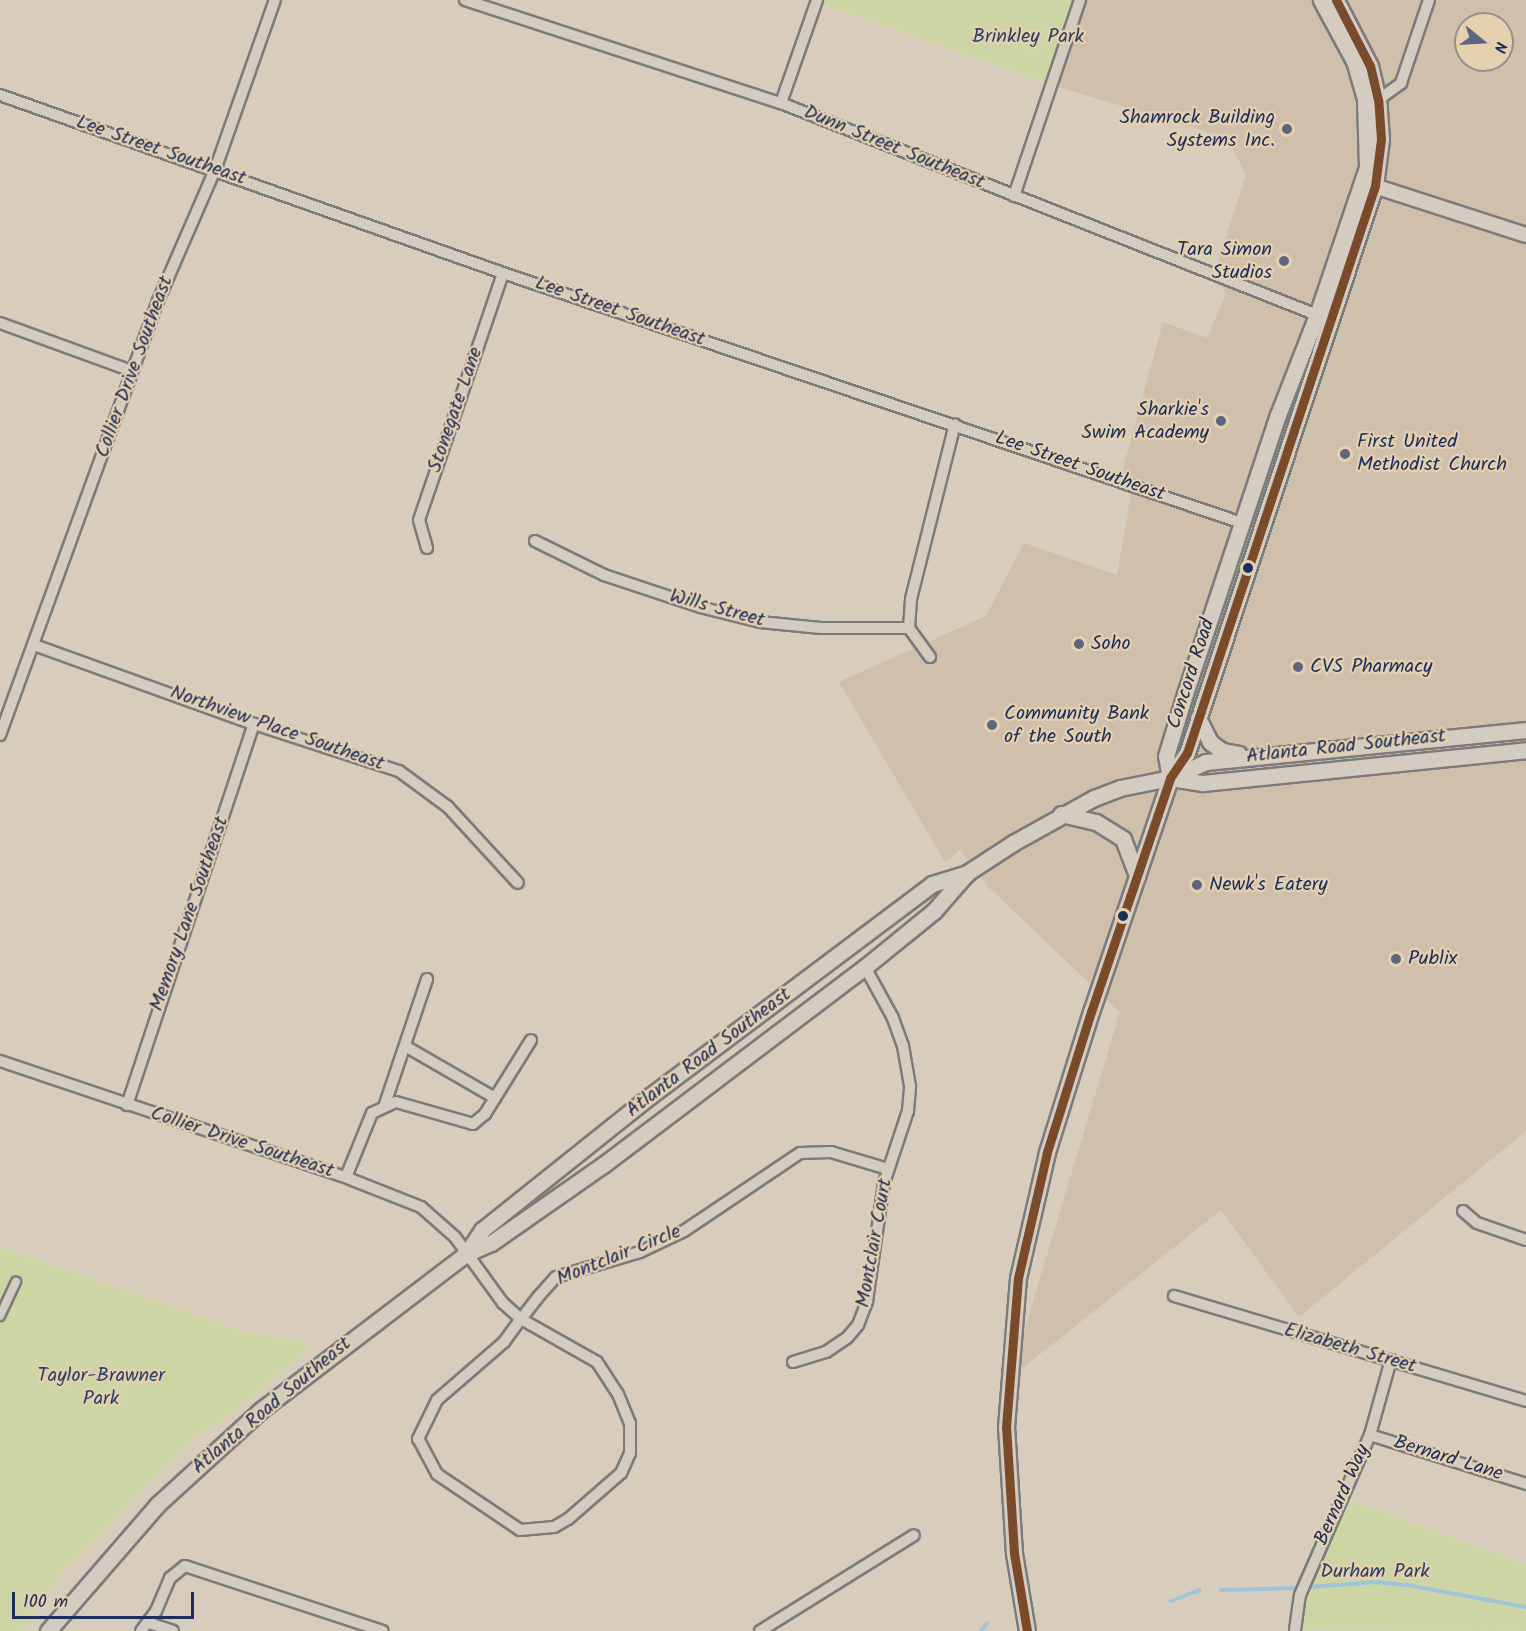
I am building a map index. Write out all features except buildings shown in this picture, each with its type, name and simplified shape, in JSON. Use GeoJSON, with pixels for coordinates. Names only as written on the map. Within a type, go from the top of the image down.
{"type":"FeatureCollection","features":[{"type":"Feature","properties":{"kind":"main road"},"geometry":{"type":"LineString","coordinates":[[1321,0],[1355,63],[1365,99],[1369,184]]}},
{"type":"Feature","properties":{"kind":"main road"},"geometry":{"type":"LineString","coordinates":[[1336,0],[1370,66],[1378,100],[1382,139],[1369,184]]}},
{"type":"Feature","properties":{"kind":"main road","name":"Concord Road"},"geometry":{"type":"LineString","coordinates":[[1170,778],[1166,756],[1278,415],[1369,184]]}},
{"type":"Feature","properties":{"kind":"main road","name":"Concord Road"},"geometry":{"type":"LineString","coordinates":[[1170,778],[1187,753],[1369,184]]}},
{"type":"Feature","properties":{"kind":"main road"},"geometry":{"type":"LineString","coordinates":[[1198,718],[1210,742],[1217,747],[1253,757]]}},
{"type":"Feature","properties":{"kind":"main road","name":"Atlanta Road Southeast"},"geometry":{"type":"LineString","coordinates":[[466,1254],[482,1230],[650,1096],[932,884],[967,873],[1061,814],[1120,788],[1170,778],[1206,762],[1526,730]]}},
{"type":"Feature","properties":{"kind":"main road","name":"Atlanta Road Southeast"},"geometry":{"type":"LineString","coordinates":[[1170,778],[1203,783],[1526,750]]}},
{"type":"Feature","properties":{"kind":"main road"},"geometry":{"type":"LineString","coordinates":[[1027,1631],[1014,1553],[1006,1427],[1018,1278],[1047,1152],[1170,778]]}},
{"type":"Feature","properties":{"kind":"main road"},"geometry":{"type":"LineString","coordinates":[[1061,814],[1096,822],[1123,839],[1137,876]]}},
{"type":"Feature","properties":{"kind":"main road","name":"Atlanta Road Southeast"},"geometry":{"type":"LineString","coordinates":[[48,1631],[157,1505],[227,1438],[466,1254],[491,1243],[603,1166],[865,967],[934,910],[967,873]]}},
{"type":"Feature","properties":{"kind":"main road"},"geometry":{"type":"LineString","coordinates":[[716,1078],[710,1074],[712,1060],[747,1035],[762,1013]]}},
{"type":"Feature","properties":{"kind":"street","name":"Collier Drive Southeast"},"geometry":{"type":"LineString","coordinates":[[0,735],[132,371],[171,270],[215,170],[275,0]]}},
{"type":"Feature","properties":{"kind":"street","name":"Dunn Street Southeast"},"geometry":{"type":"LineString","coordinates":[[465,0],[781,103],[1317,315]]}},
{"type":"Feature","properties":{"kind":"street"},"geometry":{"type":"LineString","coordinates":[[781,103],[817,0]]}},
{"type":"Feature","properties":{"kind":"street"},"geometry":{"type":"LineString","coordinates":[[1014,196],[1080,0]]}},
{"type":"Feature","properties":{"kind":"street"},"geometry":{"type":"LineString","coordinates":[[1378,100],[1401,83],[1429,0]]}},
{"type":"Feature","properties":{"kind":"street","name":"Lee Street Southeast"},"geometry":{"type":"LineString","coordinates":[[0,95],[503,273],[955,424],[1242,523]]}},
{"type":"Feature","properties":{"kind":"street"},"geometry":{"type":"LineString","coordinates":[[1369,184],[1526,235]]}},
{"type":"Feature","properties":{"kind":"street","name":"Stonegate Lane"},"geometry":{"type":"LineString","coordinates":[[427,548],[418,520],[503,273]]}},
{"type":"Feature","properties":{"kind":"street"},"geometry":{"type":"LineString","coordinates":[[0,323],[132,371]]}},
{"type":"Feature","properties":{"kind":"street"},"geometry":{"type":"LineString","coordinates":[[930,657],[909,628],[911,599],[955,424]]}},
{"type":"Feature","properties":{"kind":"street","name":"Wills Street"},"geometry":{"type":"LineString","coordinates":[[535,541],[604,575],[699,607],[760,622],[821,628],[909,628]]}},
{"type":"Feature","properties":{"kind":"street","name":"Northview Place Southeast"},"geometry":{"type":"LineString","coordinates":[[34,645],[254,724],[399,771],[448,807],[518,883]]}},
{"type":"Feature","properties":{"kind":"street","name":"Memory Lane Southeast"},"geometry":{"type":"LineString","coordinates":[[126,1105],[254,724]]}},
{"type":"Feature","properties":{"kind":"street","name":"Montclair Court"},"geometry":{"type":"LineString","coordinates":[[793,1362],[826,1352],[847,1338],[858,1325],[867,1301],[888,1169],[906,1119],[910,1086],[897,1028],[865,967]]}},
{"type":"Feature","properties":{"kind":"street"},"geometry":{"type":"LineString","coordinates":[[385,1104],[427,978]]}},
{"type":"Feature","properties":{"kind":"street"},"geometry":{"type":"LineString","coordinates":[[847,980],[874,986]]}},
{"type":"Feature","properties":{"kind":"street"},"geometry":{"type":"LineString","coordinates":[[346,1177],[372,1113],[385,1104],[396,1102],[473,1124],[495,1098],[531,1040]]}},
{"type":"Feature","properties":{"kind":"street"},"geometry":{"type":"LineString","coordinates":[[405,1046],[495,1098]]}},
{"type":"Feature","properties":{"kind":"street","name":"Collier Drive Southeast"},"geometry":{"type":"LineString","coordinates":[[0,1061],[346,1177],[421,1207],[451,1233],[466,1254]]}},
{"type":"Feature","properties":{"kind":"street","name":"Montclair Circle"},"geometry":{"type":"LineString","coordinates":[[466,1254],[503,1303],[521,1319],[597,1362],[618,1394],[632,1440],[621,1473],[602,1492],[568,1519],[539,1530],[520,1530],[437,1474],[418,1439],[437,1400],[481,1365],[521,1319],[556,1277],[640,1252],[684,1231],[800,1153],[831,1152],[888,1169]]}},
{"type":"Feature","properties":{"kind":"street"},"geometry":{"type":"LineString","coordinates":[[1462,1211],[1477,1223],[1526,1240]]}},
{"type":"Feature","properties":{"kind":"street"},"geometry":{"type":"LineString","coordinates":[[0,1316],[16,1281]]}},
{"type":"Feature","properties":{"kind":"street","name":"Elizabeth Street"},"geometry":{"type":"LineString","coordinates":[[1174,1296],[1526,1401]]}},
{"type":"Feature","properties":{"kind":"street","name":"Bernard Way"},"geometry":{"type":"LineString","coordinates":[[1295,1631],[1300,1595],[1370,1435],[1391,1360]]}},
{"type":"Feature","properties":{"kind":"street","name":"Bernard Lane"},"geometry":{"type":"LineString","coordinates":[[1370,1435],[1526,1484]]}},
{"type":"Feature","properties":{"kind":"street"},"geometry":{"type":"LineString","coordinates":[[760,1631],[914,1535]]}},
{"type":"Feature","properties":{"kind":"street"},"geometry":{"type":"LineString","coordinates":[[173,1631],[145,1627],[170,1578],[185,1566],[383,1631]]}},
{"type":"Feature","properties":{"kind":"shaded area"},"geometry":{"type":"Polygon","coordinates":[[[1080,0],[1526,0],[1526,1131],[1299,1317],[1221,1210],[1010,1378],[1120,1012],[986,885],[960,850],[945,862],[839,682],[986,616],[1024,543],[1117,575],[1131,495],[1120,480],[1163,322],[1207,338],[1226,293],[1214,274],[1246,175],[1227,138],[1052,85],[1080,0]]]}},
{"type":"Feature","properties":{"kind":"green space","name":"Brinkley Park"},"geometry":{"type":"Polygon","coordinates":[[[809,0],[1080,0],[1052,85],[809,0]]]}},
{"type":"Feature","properties":{"kind":"green space","name":"Taylor-Brawner Park"},"geometry":{"type":"Polygon","coordinates":[[[0,1247],[250,1333],[315,1344],[219,1424],[195,1437],[159,1472],[59,1578],[21,1631],[0,1631],[0,1247]]]}},
{"type":"Feature","properties":{"kind":"green space","name":"Durham Park"},"geometry":{"type":"Polygon","coordinates":[[[1343,1497],[1526,1564],[1526,1631],[1295,1630],[1295,1616],[1343,1497]]]}},
{"type":"Feature","properties":{"kind":"waterway"},"geometry":{"type":"LineString","coordinates":[[1310,1587],[1376,1582],[1412,1586],[1526,1607]]}},
{"type":"Feature","properties":{"kind":"waterway"},"geometry":{"type":"LineString","coordinates":[[1221,1590],[1296,1588]]}},
{"type":"Feature","properties":{"kind":"waterway"},"geometry":{"type":"LineString","coordinates":[[1171,1601],[1200,1590]]}},
{"type":"Feature","properties":{"kind":"waterway"},"geometry":{"type":"LineString","coordinates":[[981,1631],[987,1623]]}},
{"type":"Feature","properties":{"kind":"transit line"},"geometry":{"type":"LineString","coordinates":[[1027,1631],[1014,1553],[1006,1427],[1018,1278],[1047,1152],[1091,1012],[1170,778],[1187,753],[1375,186],[1381,139],[1378,100],[1370,66],[1336,0]]}},
{"type":"Feature","properties":{"kind":"place","name":"Shamrock Building Systems Inc."},"geometry":{"type":"Point","coordinates":[1287,129]}},
{"type":"Feature","properties":{"kind":"place","name":"Tara Simon Studios"},"geometry":{"type":"Point","coordinates":[1284,261]}},
{"type":"Feature","properties":{"kind":"place","name":"Sharkie's Swim Academy"},"geometry":{"type":"Point","coordinates":[1221,421]}},
{"type":"Feature","properties":{"kind":"place","name":"First United Methodist Church"},"geometry":{"type":"Point","coordinates":[1345,454]}},
{"type":"Feature","properties":{"kind":"place","name":"Soho"},"geometry":{"type":"Point","coordinates":[1079,644]}},
{"type":"Feature","properties":{"kind":"place","name":"CVS Pharmacy"},"geometry":{"type":"Point","coordinates":[1298,667]}},
{"type":"Feature","properties":{"kind":"place","name":"Community Bank of the South"},"geometry":{"type":"Point","coordinates":[992,725]}},
{"type":"Feature","properties":{"kind":"place","name":"Newk's Eatery"},"geometry":{"type":"Point","coordinates":[1197,885]}},
{"type":"Feature","properties":{"kind":"place","name":"Publix"},"geometry":{"type":"Point","coordinates":[1396,959]}}]}
